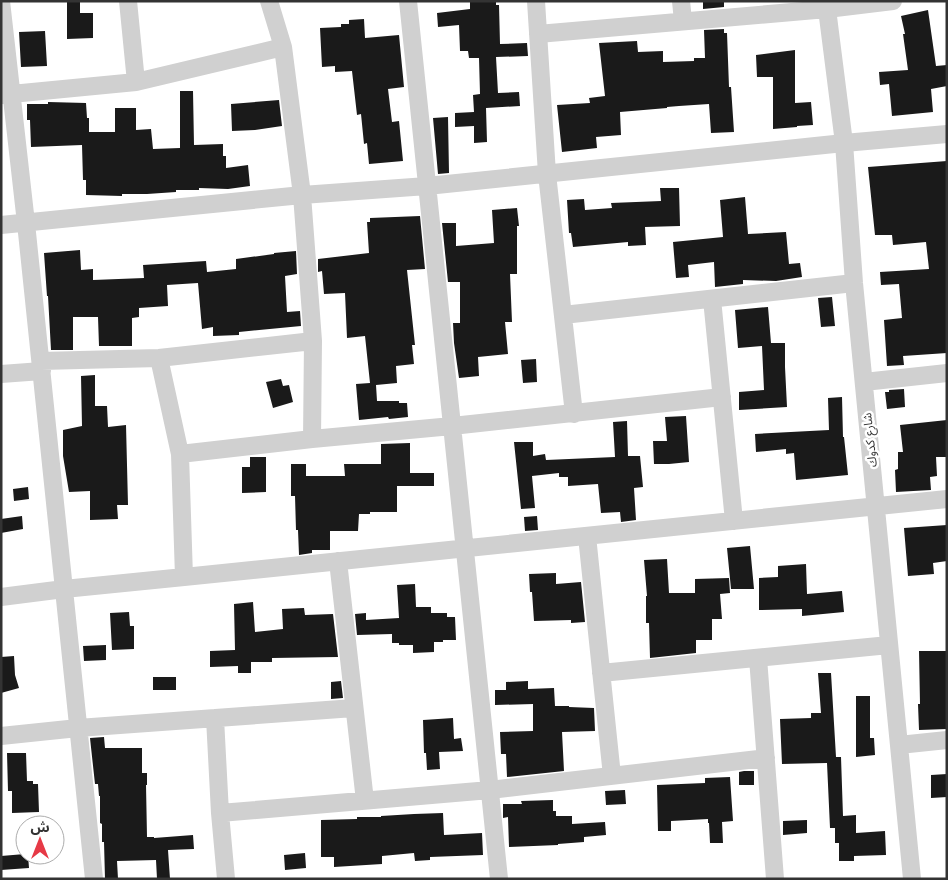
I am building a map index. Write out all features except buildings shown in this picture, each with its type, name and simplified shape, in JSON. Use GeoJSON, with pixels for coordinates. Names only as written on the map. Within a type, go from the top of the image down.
{"type":"FeatureCollection","features":[{"type":"Feature","properties":{"kind":"street"},"geometry":{"type":"LineString","coordinates":[[1,1],[6,95],[26,223],[94,879]]}},
{"type":"Feature","properties":{"kind":"street"},"geometry":{"type":"LineString","coordinates":[[128,1],[136,82]]}},
{"type":"Feature","properties":{"kind":"street"},"geometry":{"type":"LineString","coordinates":[[269,1],[283,47],[302,195],[313,341],[312,439]]}},
{"type":"Feature","properties":{"kind":"street"},"geometry":{"type":"LineString","coordinates":[[408,1],[499,879]]}},
{"type":"Feature","properties":{"kind":"street"},"geometry":{"type":"LineString","coordinates":[[536,1],[547,174],[574,414]]}},
{"type":"Feature","properties":{"kind":"street"},"geometry":{"type":"LineString","coordinates":[[681,1],[684,21]]}},
{"type":"Feature","properties":{"kind":"street"},"geometry":{"type":"LineString","coordinates":[[538,34],[684,21],[826,5],[892,1]]}},
{"type":"Feature","properties":{"kind":"street","name":"شارع كدوك"},"geometry":{"type":"LineString","coordinates":[[826,5],[844,143],[854,283],[912,879]]}},
{"type":"Feature","properties":{"kind":"street"},"geometry":{"type":"LineString","coordinates":[[6,95],[136,82],[283,47]]}},
{"type":"Feature","properties":{"kind":"street"},"geometry":{"type":"LineString","coordinates":[[1,225],[302,195],[427,186],[947,134]]}},
{"type":"Feature","properties":{"kind":"street"},"geometry":{"type":"LineString","coordinates":[[563,315],[854,283]]}},
{"type":"Feature","properties":{"kind":"street"},"geometry":{"type":"LineString","coordinates":[[712,299],[734,521]]}},
{"type":"Feature","properties":{"kind":"street"},"geometry":{"type":"LineString","coordinates":[[1,374],[41,366],[159,358],[313,341]]}},
{"type":"Feature","properties":{"kind":"street"},"geometry":{"type":"LineString","coordinates":[[159,358],[180,454],[184,577]]}},
{"type":"Feature","properties":{"kind":"street"},"geometry":{"type":"LineString","coordinates":[[864,382],[947,373]]}},
{"type":"Feature","properties":{"kind":"street"},"geometry":{"type":"LineString","coordinates":[[180,454],[722,397]]}},
{"type":"Feature","properties":{"kind":"street"},"geometry":{"type":"LineString","coordinates":[[1,597],[947,499]]}},
{"type":"Feature","properties":{"kind":"street"},"geometry":{"type":"LineString","coordinates":[[587,536],[612,776]]}},
{"type":"Feature","properties":{"kind":"street"},"geometry":{"type":"LineString","coordinates":[[338,561],[365,801]]}},
{"type":"Feature","properties":{"kind":"street"},"geometry":{"type":"LineString","coordinates":[[601,673],[890,645]]}},
{"type":"Feature","properties":{"kind":"street"},"geometry":{"type":"LineString","coordinates":[[758,658],[775,879]]}},
{"type":"Feature","properties":{"kind":"street"},"geometry":{"type":"LineString","coordinates":[[1,736],[78,728],[354,708]]}},
{"type":"Feature","properties":{"kind":"street"},"geometry":{"type":"LineString","coordinates":[[215,718],[226,879]]}},
{"type":"Feature","properties":{"kind":"street"},"geometry":{"type":"LineString","coordinates":[[899,744],[947,740]]}},
{"type":"Feature","properties":{"kind":"street"},"geometry":{"type":"LineString","coordinates":[[220,813],[490,790],[766,758]]}}]}
